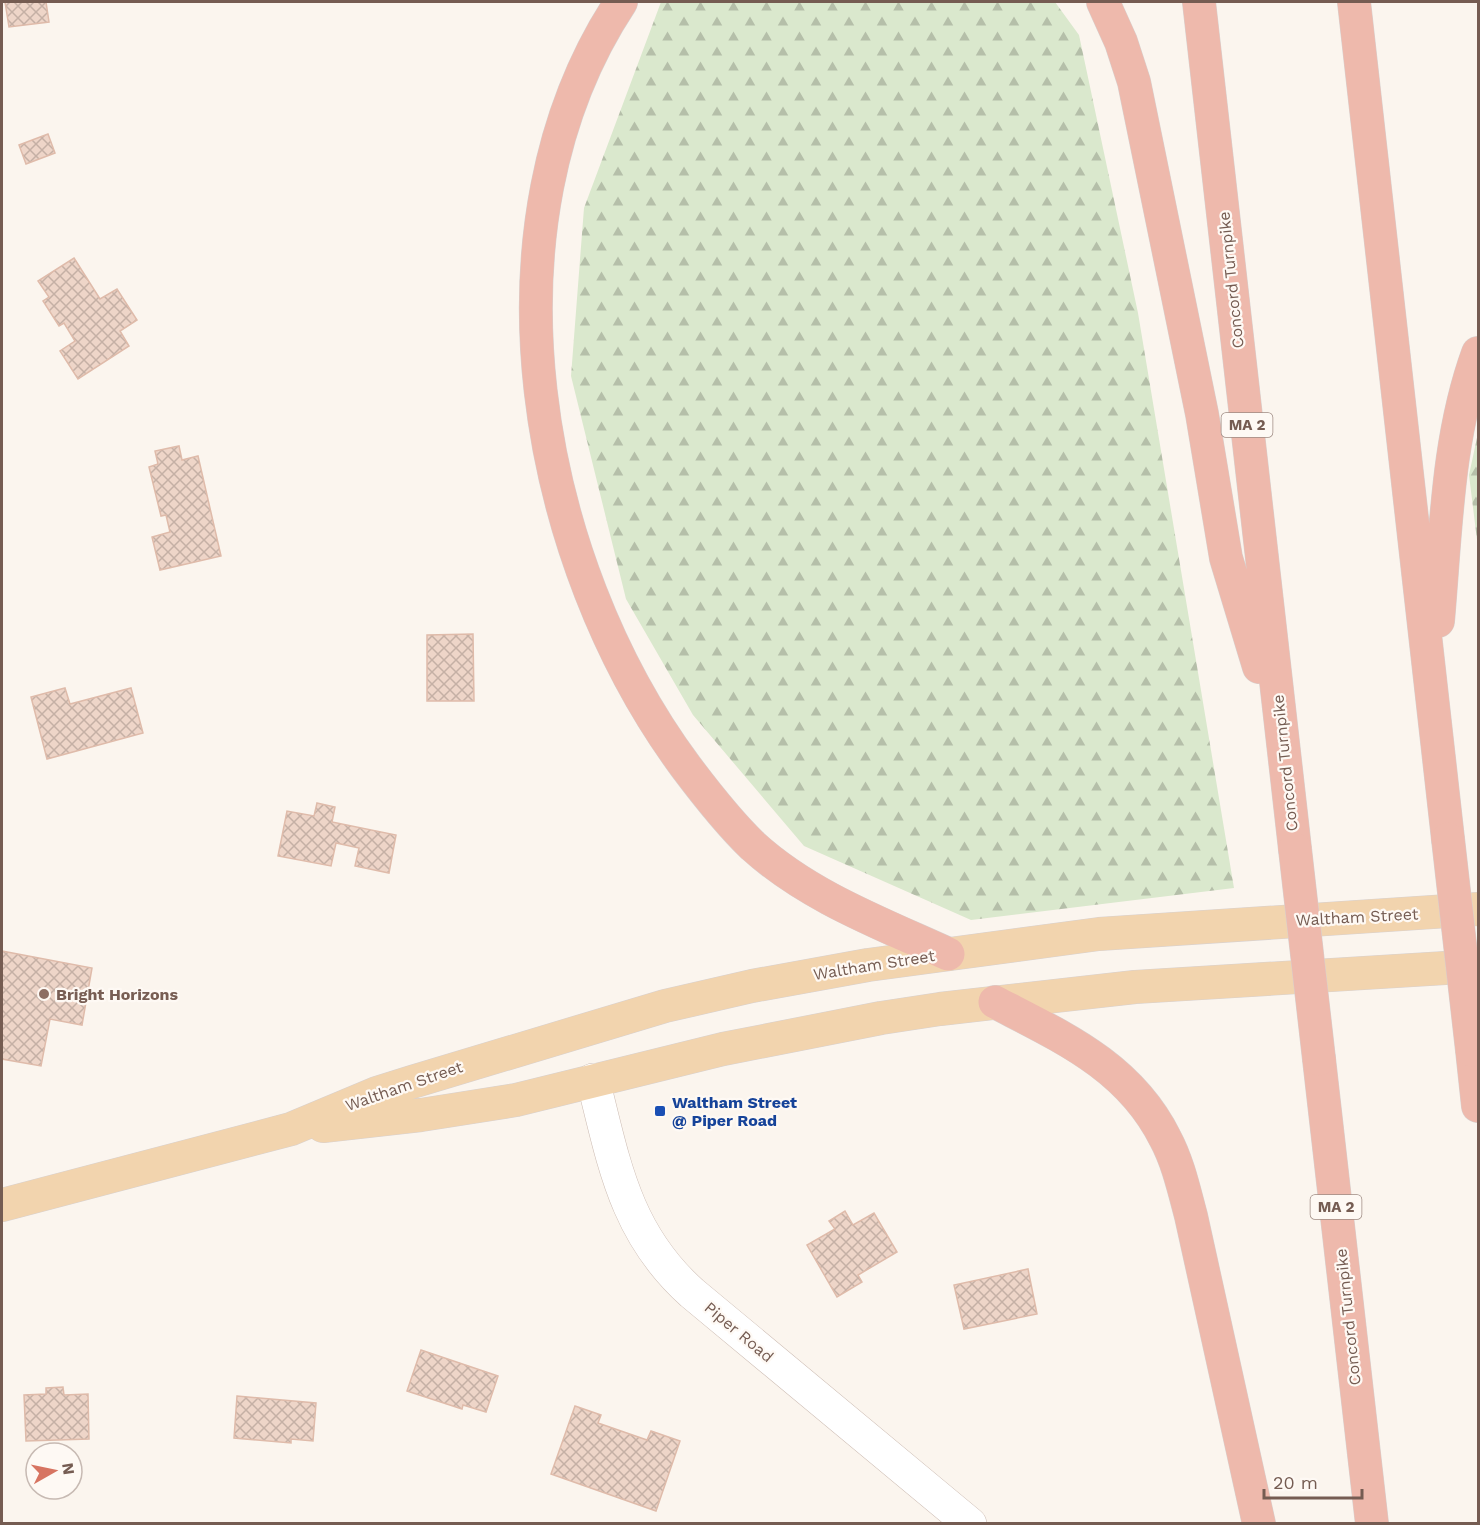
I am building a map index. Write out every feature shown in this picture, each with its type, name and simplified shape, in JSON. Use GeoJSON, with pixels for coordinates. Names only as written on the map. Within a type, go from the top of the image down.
{"type":"FeatureCollection","features":[{"type":"Feature","properties":{"kind":"highway"},"geometry":{"type":"LineString","coordinates":[[621,2],[586,61],[563,122],[547,183],[539,249],[538,350],[544,411],[555,477],[581,568],[614,649],[641,700],[702,789],[734,827],[770,860],[808,886],[851,910],[948,954]]}},
{"type":"Feature","properties":{"kind":"highway"},"geometry":{"type":"LineString","coordinates":[[1102,2],[1121,42],[1134,82],[1199,403],[1226,558],[1283,747]]}},
{"type":"Feature","properties":{"kind":"highway","name":"Concord Turnpike"},"geometry":{"type":"LineString","coordinates":[[1199,2],[1372,1524]]}},
{"type":"Feature","properties":{"kind":"highway"},"geometry":{"type":"LineString","coordinates":[[1354,2],[1479,1106]]}},
{"type":"Feature","properties":{"kind":"highway"},"geometry":{"type":"LineString","coordinates":[[1431,688],[1452,463],[1467,389],[1479,353]]}},
{"type":"Feature","properties":{"kind":"highway"},"geometry":{"type":"LineString","coordinates":[[995,1002],[1080,1047],[1104,1064],[1137,1095],[1157,1122],[1166,1139],[1181,1176],[1191,1216],[1259,1524]]}},
{"type":"Feature","properties":{"kind":"main road","name":"Waltham Street"},"geometry":{"type":"LineString","coordinates":[[2,1205],[291,1129],[377,1093],[412,1082],[665,1006],[752,986],[868,965],[1041,940],[1119,932],[1479,909]]}},
{"type":"Feature","properties":{"kind":"main road","name":"Waltham Street"},"geometry":{"type":"LineString","coordinates":[[291,1129],[421,1115],[516,1100],[749,1044],[881,1018],[995,1002],[1135,987],[1479,966]]}},
{"type":"Feature","properties":{"kind":"main road"},"geometry":{"type":"LineString","coordinates":[[581,1030],[593,1080]]}},
{"type":"Feature","properties":{"kind":"main road"},"geometry":{"type":"LineString","coordinates":[[412,1082],[421,1115]]}},
{"type":"Feature","properties":{"kind":"street","name":"Piper Road"},"geometry":{"type":"LineString","coordinates":[[593,1080],[611,1151],[629,1206],[646,1240],[666,1267],[692,1293],[970,1524]]}},
{"type":"Feature","properties":{"kind":"green space"},"geometry":{"type":"Polygon","coordinates":[[[661,2],[1055,2],[1079,35],[1138,313],[1234,888],[971,920],[804,846],[693,715],[626,599],[571,376],[584,208],[661,2]]]}},
{"type":"Feature","properties":{"kind":"green space"},"geometry":{"type":"Polygon","coordinates":[[[1478,433],[1478,548],[1469,475],[1478,433]]]}},
{"type":"Feature","properties":{"kind":"building"},"geometry":{"type":"Polygon","coordinates":[[[5,2],[46,2],[49,22],[9,27],[5,2]]]}},
{"type":"Feature","properties":{"kind":"building"},"geometry":{"type":"Polygon","coordinates":[[[48,134],[55,153],[26,164],[19,145],[48,134]]]}},
{"type":"Feature","properties":{"kind":"building"},"geometry":{"type":"Polygon","coordinates":[[[74,258],[100,299],[117,289],[137,320],[120,331],[129,346],[78,379],[60,351],[75,341],[64,323],[59,326],[43,301],[49,297],[38,281],[74,258]]]}},
{"type":"Feature","properties":{"kind":"building"},"geometry":{"type":"Polygon","coordinates":[[[179,446],[182,460],[198,456],[221,556],[160,570],[152,537],[170,532],[166,515],[161,516],[149,467],[158,464],[155,451],[179,446]]]}},
{"type":"Feature","properties":{"kind":"building"},"geometry":{"type":"Polygon","coordinates":[[[473,634],[474,701],[427,701],[427,635],[473,634]]]}},
{"type":"Feature","properties":{"kind":"building"},"geometry":{"type":"Polygon","coordinates":[[[65,688],[70,704],[131,688],[143,733],[47,759],[31,697],[65,688]]]}},
{"type":"Feature","properties":{"kind":"building"},"geometry":{"type":"Polygon","coordinates":[[[317,803],[335,807],[332,822],[396,835],[389,873],[355,866],[359,848],[336,843],[331,866],[278,856],[287,811],[314,816],[317,803]]]}},
{"type":"Feature","properties":{"kind":"building","name":"Bright Horizons"},"geometry":{"type":"Polygon","coordinates":[[[2,951],[92,968],[82,1025],[50,1019],[41,1066],[2,1059],[2,951]]]}},
{"type":"Feature","properties":{"kind":"building"},"geometry":{"type":"Polygon","coordinates":[[[845,1211],[853,1225],[874,1213],[897,1252],[858,1275],[862,1282],[837,1297],[807,1245],[835,1229],[829,1221],[845,1211]]]}},
{"type":"Feature","properties":{"kind":"building"},"geometry":{"type":"Polygon","coordinates":[[[1028,1269],[1037,1314],[964,1329],[954,1285],[1028,1269]]]}},
{"type":"Feature","properties":{"kind":"building"},"geometry":{"type":"Polygon","coordinates":[[[421,1350],[498,1376],[486,1412],[463,1405],[462,1409],[407,1391],[421,1350]]]}},
{"type":"Feature","properties":{"kind":"building"},"geometry":{"type":"Polygon","coordinates":[[[63,1387],[64,1395],[88,1394],[89,1439],[26,1441],[24,1395],[46,1394],[46,1388],[63,1387]]]}},
{"type":"Feature","properties":{"kind":"building"},"geometry":{"type":"Polygon","coordinates":[[[237,1396],[316,1403],[313,1441],[291,1439],[291,1443],[234,1438],[237,1396]]]}},
{"type":"Feature","properties":{"kind":"building"},"geometry":{"type":"Polygon","coordinates":[[[575,1406],[601,1415],[598,1423],[647,1440],[651,1431],[680,1441],[656,1511],[551,1474],[575,1406]]]}},
{"type":"Feature","properties":{"kind":"place","name":"Bright Horizons"},"geometry":{"type":"Point","coordinates":[44,994]}},
{"type":"Feature","properties":{"kind":"place","name":"Waltham Street @ Piper Road"},"geometry":{"type":"Point","coordinates":[660,1111]}}]}
